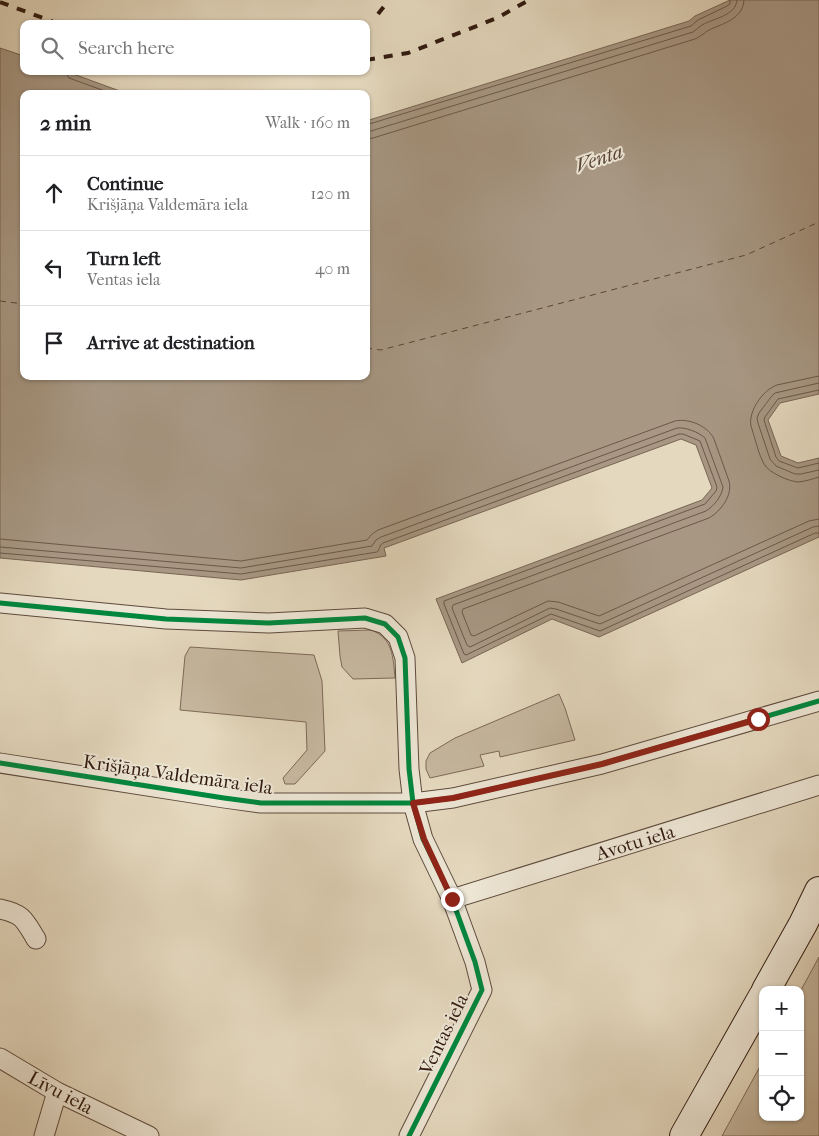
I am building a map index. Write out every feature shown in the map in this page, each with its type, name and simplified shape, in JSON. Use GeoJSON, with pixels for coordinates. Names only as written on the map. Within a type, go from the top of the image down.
{"type":"FeatureCollection","features":[{"type":"Feature","properties":{"kind":"street","name":"Ventas iela"},"geometry":{"type":"LineString","coordinates":[[0,603],[166,619],[269,622],[365,618],[385,624],[398,637],[405,658],[409,770],[413,803],[424,839],[452,899],[475,962],[482,990],[409,1136]]}},
{"type":"Feature","properties":{"kind":"street","name":"Krišjāņa Valdemāra iela"},"geometry":{"type":"LineString","coordinates":[[0,763],[261,803],[413,803],[453,798],[602,764],[819,701]]}},
{"type":"Feature","properties":{"kind":"street","name":"Avotu iela"},"geometry":{"type":"LineString","coordinates":[[452,899],[819,785]]}},
{"type":"Feature","properties":{"kind":"street"},"geometry":{"type":"LineString","coordinates":[[769,986],[811,923],[819,891]]}},
{"type":"Feature","properties":{"kind":"street"},"geometry":{"type":"LineString","coordinates":[[0,909],[11,911],[23,918],[36,939]]}},
{"type":"Feature","properties":{"kind":"street"},"geometry":{"type":"LineString","coordinates":[[684,1136],[759,1003]]}},
{"type":"Feature","properties":{"kind":"street","name":"Līvu iela"},"geometry":{"type":"LineString","coordinates":[[0,1058],[57,1092],[149,1136]]}},
{"type":"Feature","properties":{"kind":"street"},"geometry":{"type":"LineString","coordinates":[[44,1136],[57,1092]]}},
{"type":"Feature","properties":{"kind":"shaded area"},"geometry":{"type":"Polygon","coordinates":[[[371,630],[378,633],[388,643],[395,678],[353,679],[342,667],[338,631],[371,630]]]}},
{"type":"Feature","properties":{"kind":"shaded area"},"geometry":{"type":"Polygon","coordinates":[[[190,647],[314,655],[322,681],[325,751],[295,784],[285,784],[283,778],[307,750],[306,722],[180,710],[185,656],[190,647]]]}},
{"type":"Feature","properties":{"kind":"shaded area"},"geometry":{"type":"Polygon","coordinates":[[[559,694],[575,740],[500,757],[499,751],[480,755],[484,766],[430,778],[426,769],[426,761],[430,753],[455,738],[559,694]]]}},
{"type":"Feature","properties":{"kind":"shaded area"},"geometry":{"type":"Polygon","coordinates":[[[819,957],[819,1136],[722,1136],[759,1068],[759,1121],[804,1121],[803,986],[819,957]]]}},
{"type":"Feature","properties":{"kind":"water","name":"Venta"},"geometry":{"type":"Polygon","coordinates":[[[730,0],[819,0],[819,394],[780,403],[768,420],[781,456],[798,463],[819,458],[819,537],[599,637],[552,619],[462,663],[436,599],[702,500],[712,488],[696,445],[681,439],[384,548],[386,556],[241,580],[0,558],[0,48],[20,55],[20,75],[76,75],[117,90],[20,90],[20,380],[370,380],[370,120],[689,21],[695,16],[730,0]]]}},
{"type":"Feature","properties":{"kind":"ferry route"},"geometry":{"type":"LineString","coordinates":[[370,349],[381,350],[746,255],[819,222]]}},
{"type":"Feature","properties":{"kind":"ferry route"},"geometry":{"type":"LineString","coordinates":[[0,301],[20,304]]}},
{"type":"Feature","properties":{"kind":"railway"},"geometry":{"type":"LineString","coordinates":[[378,14],[389,0]]}},
{"type":"Feature","properties":{"kind":"railway"},"geometry":{"type":"LineString","coordinates":[[370,59],[408,53],[497,18],[529,0]]}},
{"type":"Feature","properties":{"kind":"railway"},"geometry":{"type":"LineString","coordinates":[[0,2],[48,20]]}},
{"type":"Feature","properties":{"kind":"cycle path"},"geometry":{"type":"LineString","coordinates":[[0,603],[166,619],[269,623],[365,618],[385,624],[398,637],[405,658],[409,769],[413,803],[423,839],[452,899],[475,962],[482,990],[409,1136]]}},
{"type":"Feature","properties":{"kind":"cycle path"},"geometry":{"type":"LineString","coordinates":[[0,763],[261,803],[413,803],[453,798],[602,764],[819,701]]}},
{"type":"Feature","properties":{"kind":"route"},"geometry":{"type":"LineString","coordinates":[[452,899],[424,839],[413,803],[453,798],[602,764],[758,719]]}}]}
